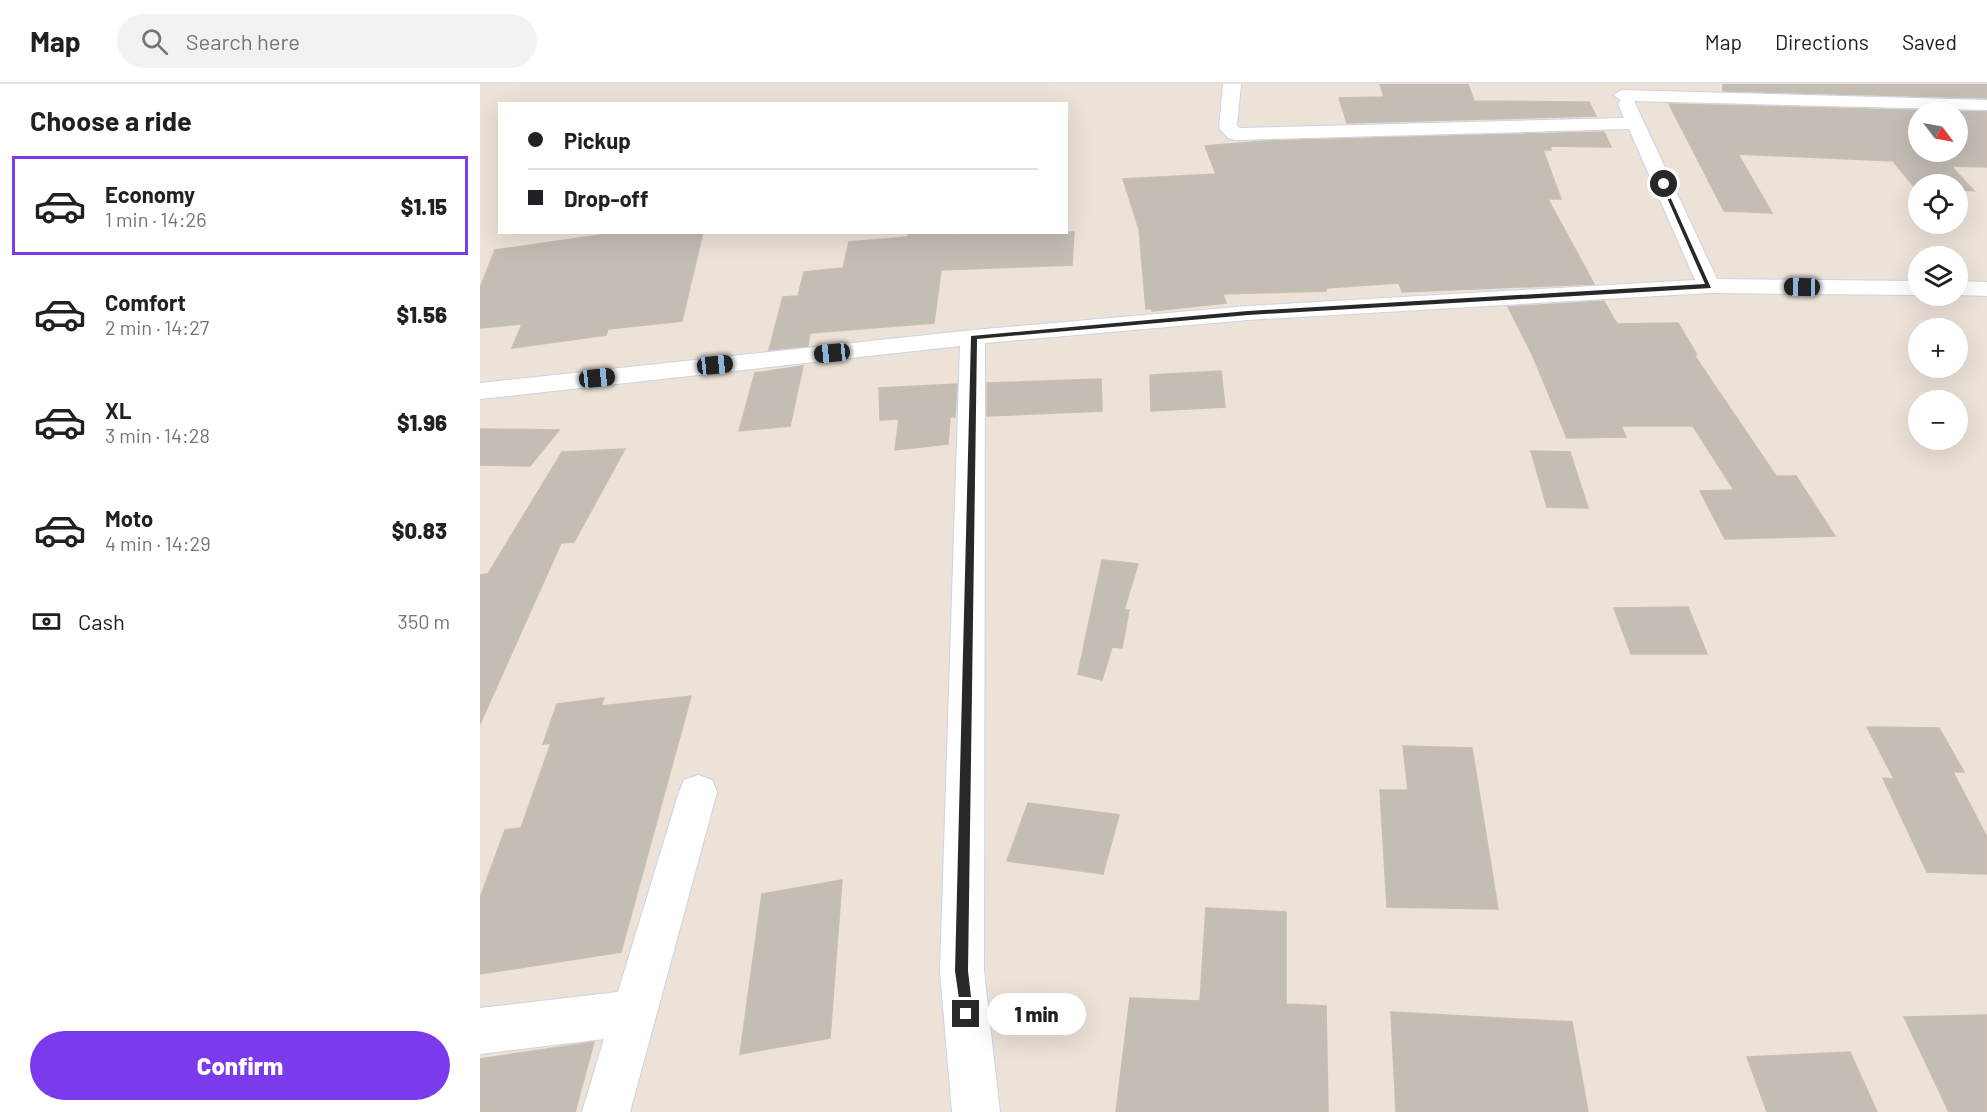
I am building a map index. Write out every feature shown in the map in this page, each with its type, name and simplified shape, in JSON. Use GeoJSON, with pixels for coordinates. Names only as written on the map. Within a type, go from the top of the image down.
{"type":"FeatureCollection","features":[{"type":"Feature","properties":{"kind":"street"},"geometry":{"type":"LineString","coordinates":[[1232,84],[1228,128],[1235,134],[1636,123]]}},
{"type":"Feature","properties":{"kind":"street"},"geometry":{"type":"LineString","coordinates":[[1618,89],[1636,123],[1709,286]]}},
{"type":"Feature","properties":{"kind":"street"},"geometry":{"type":"LineString","coordinates":[[1618,89],[1987,105]]}},
{"type":"Feature","properties":{"kind":"street"},"geometry":{"type":"LineString","coordinates":[[480,391],[973,337],[1248,313],[1709,286],[1908,288]]}},
{"type":"Feature","properties":{"kind":"street"},"geometry":{"type":"LineString","coordinates":[[1968,288],[1987,289]]}},
{"type":"Feature","properties":{"kind":"street"},"geometry":{"type":"LineString","coordinates":[[973,337],[962,971],[976,1112]]}},
{"type":"Feature","properties":{"kind":"street"},"geometry":{"type":"LineString","coordinates":[[606,1112],[698,792]]}},
{"type":"Feature","properties":{"kind":"street"},"geometry":{"type":"LineString","coordinates":[[480,1030],[634,1013]]}},
{"type":"Feature","properties":{"kind":"building"},"geometry":{"type":"Polygon","coordinates":[[[1380,84],[1468,84],[1474,101],[1589,102],[1596,116],[1347,123],[1339,98],[1384,97],[1380,84]]]}},
{"type":"Feature","properties":{"kind":"building"},"geometry":{"type":"Polygon","coordinates":[[[1723,84],[1987,84],[1987,98],[1723,91],[1723,84]]]}},
{"type":"Feature","properties":{"kind":"building"},"geometry":{"type":"Polygon","coordinates":[[[1669,104],[1908,110],[1908,162],[1968,162],[1968,112],[1987,112],[1987,167],[1951,166],[1958,174],[1908,174],[1908,179],[1893,161],[1738,154],[1772,213],[1724,211],[1669,104]]]}},
{"type":"Feature","properties":{"kind":"building"},"geometry":{"type":"Polygon","coordinates":[[[1604,132],[1611,147],[1550,146],[1551,150],[1543,150],[1561,199],[1548,199],[1594,284],[1402,292],[1399,283],[1326,288],[1326,291],[1223,294],[1226,303],[1152,311],[1151,308],[1146,309],[1139,229],[1123,179],[1216,174],[1205,146],[1265,141],[1604,132]]]}},
{"type":"Feature","properties":{"kind":"building"},"geometry":{"type":"Polygon","coordinates":[[[1074,232],[1072,265],[941,270],[934,323],[810,333],[808,346],[769,350],[783,297],[798,296],[804,272],[843,268],[849,242],[908,237],[908,234],[1068,234],[1074,232]]]}},
{"type":"Feature","properties":{"kind":"building"},"geometry":{"type":"Polygon","coordinates":[[[607,234],[703,234],[682,321],[608,329],[606,335],[512,348],[522,324],[480,328],[480,288],[495,250],[607,234]]]}},
{"type":"Feature","properties":{"kind":"building"},"geometry":{"type":"Polygon","coordinates":[[[1604,301],[1617,324],[1678,323],[1697,355],[1694,355],[1776,476],[1796,476],[1835,536],[1725,539],[1700,491],[1734,490],[1693,426],[1621,426],[1626,437],[1567,438],[1532,354],[1508,307],[1604,301]]]}},
{"type":"Feature","properties":{"kind":"building"},"geometry":{"type":"Polygon","coordinates":[[[803,366],[790,426],[739,431],[755,373],[803,366]]]}},
{"type":"Feature","properties":{"kind":"building"},"geometry":{"type":"Polygon","coordinates":[[[1221,371],[1225,407],[1151,411],[1150,375],[1221,371]]]}},
{"type":"Feature","properties":{"kind":"building"},"geometry":{"type":"Polygon","coordinates":[[[1101,379],[1102,411],[987,416],[987,383],[1101,379]]]}},
{"type":"Feature","properties":{"kind":"building"},"geometry":{"type":"Polygon","coordinates":[[[957,384],[955,417],[950,417],[948,444],[895,450],[899,419],[880,420],[879,388],[957,384]]]}},
{"type":"Feature","properties":{"kind":"building"},"geometry":{"type":"Polygon","coordinates":[[[480,429],[559,430],[530,466],[480,465],[480,429]]]}},
{"type":"Feature","properties":{"kind":"building"},"geometry":{"type":"Polygon","coordinates":[[[625,449],[574,542],[561,543],[480,724],[480,575],[488,574],[562,452],[625,449]]]}},
{"type":"Feature","properties":{"kind":"building"},"geometry":{"type":"Polygon","coordinates":[[[1531,451],[1570,452],[1588,508],[1547,507],[1531,451]]]}},
{"type":"Feature","properties":{"kind":"building"},"geometry":{"type":"Polygon","coordinates":[[[1102,560],[1138,564],[1124,610],[1129,610],[1122,648],[1112,647],[1102,680],[1078,674],[1102,560]]]}},
{"type":"Feature","properties":{"kind":"building"},"geometry":{"type":"Polygon","coordinates":[[[1688,607],[1707,654],[1631,654],[1614,608],[1688,607]]]}},
{"type":"Feature","properties":{"kind":"building"},"geometry":{"type":"Polygon","coordinates":[[[691,696],[621,952],[480,974],[480,898],[505,830],[521,828],[551,743],[543,744],[557,704],[604,698],[601,706],[691,696]]]}},
{"type":"Feature","properties":{"kind":"building"},"geometry":{"type":"Polygon","coordinates":[[[1867,727],[1939,728],[1964,772],[1953,772],[1987,837],[1987,874],[1927,872],[1883,778],[1894,779],[1867,727]]]}},
{"type":"Feature","properties":{"kind":"building"},"geometry":{"type":"Polygon","coordinates":[[[1403,746],[1472,748],[1498,909],[1387,907],[1380,790],[1408,790],[1403,746]]]}},
{"type":"Feature","properties":{"kind":"building"},"geometry":{"type":"Polygon","coordinates":[[[1028,803],[1119,815],[1103,874],[1007,861],[1028,803]]]}},
{"type":"Feature","properties":{"kind":"building"},"geometry":{"type":"Polygon","coordinates":[[[842,880],[830,1038],[740,1054],[762,894],[842,880]]]}},
{"type":"Feature","properties":{"kind":"building"},"geometry":{"type":"Polygon","coordinates":[[[1206,908],[1286,912],[1286,1004],[1326,1006],[1328,1112],[1116,1112],[1130,998],[1200,1001],[1206,908]]]}},
{"type":"Feature","properties":{"kind":"building"},"geometry":{"type":"Polygon","coordinates":[[[1391,1012],[1572,1022],[1588,1112],[1396,1112],[1391,1012]]]}},
{"type":"Feature","properties":{"kind":"building"},"geometry":{"type":"Polygon","coordinates":[[[1987,1015],[1987,1112],[1949,1112],[1904,1017],[1987,1015]]]}},
{"type":"Feature","properties":{"kind":"building"},"geometry":{"type":"Polygon","coordinates":[[[594,1042],[575,1112],[480,1112],[480,1059],[594,1042]]]}},
{"type":"Feature","properties":{"kind":"building"},"geometry":{"type":"Polygon","coordinates":[[[1850,1052],[1877,1112],[1767,1112],[1747,1057],[1850,1052]]]}},
{"type":"Feature","properties":{"kind":"route"},"geometry":{"type":"LineString","coordinates":[[966,1014],[962,971],[973,337],[1248,313],[1709,286],[1664,184]]}}]}
